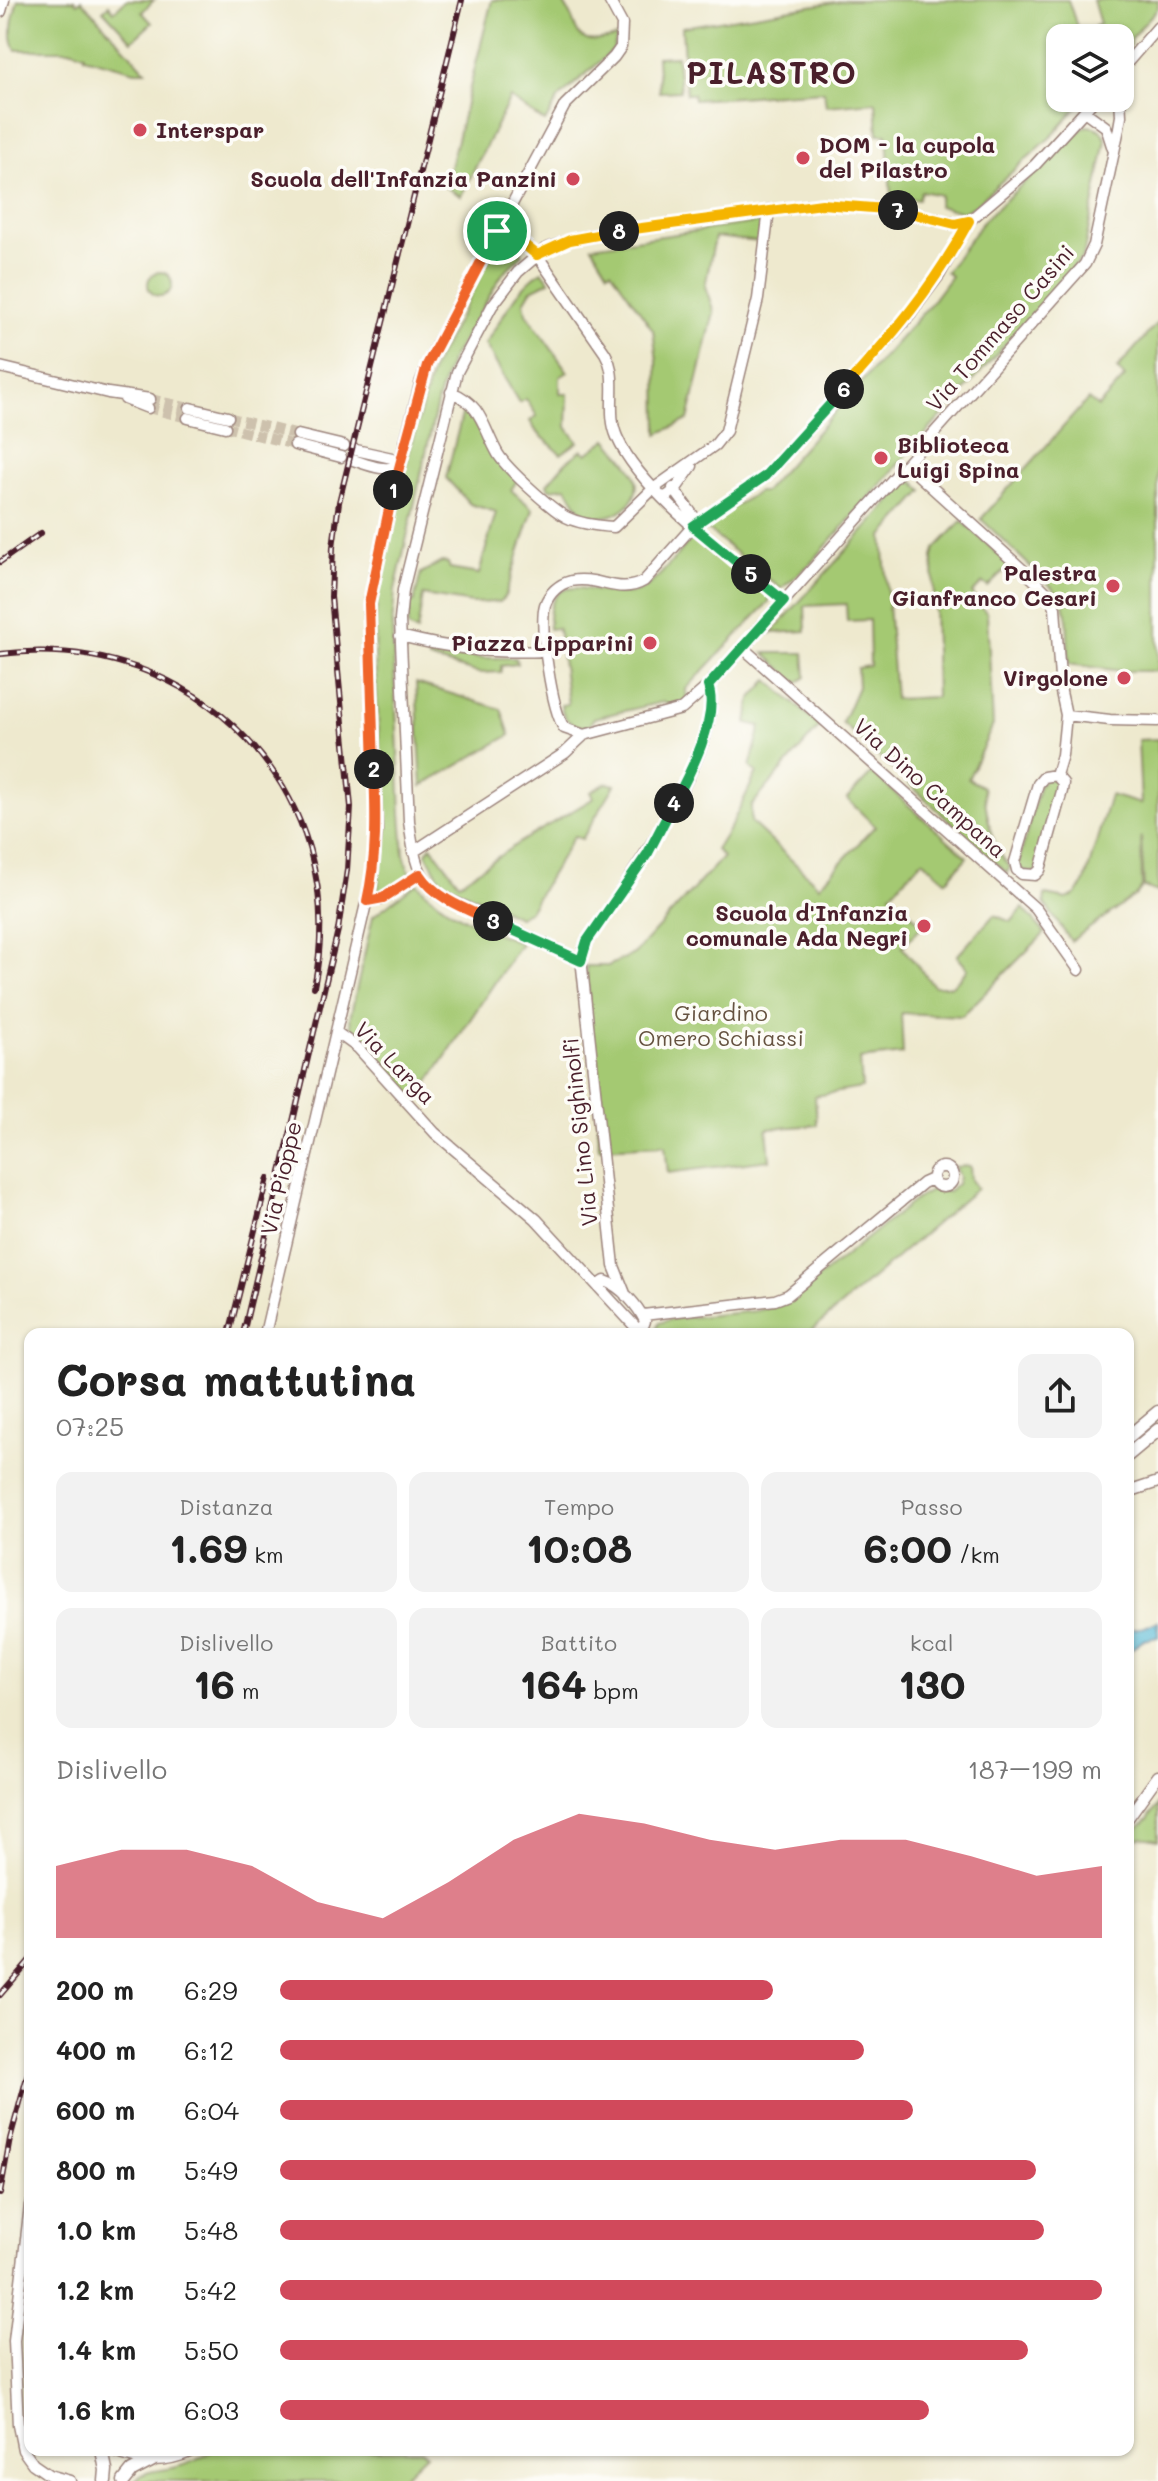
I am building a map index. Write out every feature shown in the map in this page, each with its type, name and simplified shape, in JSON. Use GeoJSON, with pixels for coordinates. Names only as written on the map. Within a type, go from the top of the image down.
{"type":"FeatureCollection","features":[{"type":"Feature","properties":{"kind":"main road"},"geometry":{"type":"LineString","coordinates":[[0,11],[3,0]]}},
{"type":"Feature","properties":{"kind":"main road"},"geometry":{"type":"LineString","coordinates":[[1134,1432],[1158,1412]]}},
{"type":"Feature","properties":{"kind":"main road"},"geometry":{"type":"LineString","coordinates":[[1134,1450],[1158,1430]]}},
{"type":"Feature","properties":{"kind":"main road"},"geometry":{"type":"LineString","coordinates":[[103,2456],[105,2481]]}},
{"type":"Feature","properties":{"kind":"main road"},"geometry":{"type":"LineString","coordinates":[[128,2456],[154,2460],[178,2456]]}},
{"type":"Feature","properties":{"kind":"main road"},"geometry":{"type":"LineString","coordinates":[[124,2481],[132,2471],[154,2460]]}},
{"type":"Feature","properties":{"kind":"street","name":"Via Larga"},"geometry":{"type":"LineString","coordinates":[[609,0],[622,24],[621,47],[565,105],[498,229],[427,365],[399,466],[369,604],[377,830],[375,856],[336,1032],[358,1048],[435,1133],[536,1219],[638,1328]]}},
{"type":"Feature","properties":{"kind":"street"},"geometry":{"type":"LineString","coordinates":[[1134,55],[1158,27]]}},
{"type":"Feature","properties":{"kind":"street"},"geometry":{"type":"LineString","coordinates":[[413,852],[565,753],[584,735],[564,728],[558,718],[547,651],[544,608],[556,589],[574,580],[634,587],[644,581],[695,524],[754,485],[904,322],[940,274],[969,221],[1035,165],[1083,112]]}},
{"type":"Feature","properties":{"kind":"street"},"geometry":{"type":"LineString","coordinates":[[1085,112],[1106,127],[1113,150]]}},
{"type":"Feature","properties":{"kind":"street","name":"Via Tommaso Casini"},"geometry":{"type":"LineString","coordinates":[[584,735],[675,712],[708,686],[1091,256],[1121,112]]}},
{"type":"Feature","properties":{"kind":"street"},"geometry":{"type":"LineString","coordinates":[[708,686],[712,697],[693,769],[648,853],[587,941],[581,961],[452,902],[435,892],[420,874],[409,821],[400,636],[403,590],[451,392],[463,356],[492,306],[518,272],[537,255],[570,240],[822,204],[901,211],[955,224],[969,221]]}},
{"type":"Feature","properties":{"kind":"street"},"geometry":{"type":"LineString","coordinates":[[451,392],[466,398],[475,407],[499,455],[522,480],[566,517],[591,525],[614,527],[657,493],[667,479],[715,445],[726,431],[758,299],[769,210]]}},
{"type":"Feature","properties":{"kind":"street"},"geometry":{"type":"LineString","coordinates":[[498,229],[537,255],[613,367],[612,418],[617,437],[657,493],[784,601]]}},
{"type":"Feature","properties":{"kind":"street"},"geometry":{"type":"LineString","coordinates":[[0,367],[149,403]]}},
{"type":"Feature","properties":{"kind":"street"},"geometry":{"type":"LineString","coordinates":[[189,413],[227,422]]}},
{"type":"Feature","properties":{"kind":"street"},"geometry":{"type":"LineString","coordinates":[[296,440],[342,452]]}},
{"type":"Feature","properties":{"kind":"street"},"geometry":{"type":"LineString","coordinates":[[354,455],[392,458],[399,466]]}},
{"type":"Feature","properties":{"kind":"street"},"geometry":{"type":"LineString","coordinates":[[657,493],[666,497],[675,490],[701,455]]}},
{"type":"Feature","properties":{"kind":"street"},"geometry":{"type":"LineString","coordinates":[[907,465],[1051,597],[1056,617],[1061,692],[1066,715],[1062,755],[1056,775]]}},
{"type":"Feature","properties":{"kind":"street"},"geometry":{"type":"LineString","coordinates":[[667,479],[695,524]]}},
{"type":"Feature","properties":{"kind":"street"},"geometry":{"type":"LineString","coordinates":[[400,636],[443,647],[493,653],[547,651]]}},
{"type":"Feature","properties":{"kind":"street","name":"Via Dino Campana"},"geometry":{"type":"LineString","coordinates":[[742,647],[1036,909],[1079,970]]}},
{"type":"Feature","properties":{"kind":"street"},"geometry":{"type":"LineString","coordinates":[[1066,715],[1158,721]]}},
{"type":"Feature","properties":{"kind":"street"},"geometry":{"type":"LineString","coordinates":[[1056,775],[1063,783],[1062,791],[1040,870],[1035,875],[1022,874],[1015,862],[1038,784],[1044,777],[1056,775]]}},
{"type":"Feature","properties":{"kind":"street"},"geometry":{"type":"LineString","coordinates":[[367,901],[383,898],[420,874]]}},
{"type":"Feature","properties":{"kind":"street","name":"Via Lino Sighinolfi"},"geometry":{"type":"LineString","coordinates":[[581,961],[614,1266],[626,1296]]}},
{"type":"Feature","properties":{"kind":"street","name":"Via Pioppe"},"geometry":{"type":"LineString","coordinates":[[266,1328],[336,1032]]}},
{"type":"Feature","properties":{"kind":"street"},"geometry":{"type":"LineString","coordinates":[[643,1315],[775,1300],[788,1295],[923,1183],[932,1179]]}},
{"type":"Feature","properties":{"kind":"street","name":"Via Larga"},"geometry":{"type":"LineString","coordinates":[[599,1285],[605,1281],[615,1284],[643,1315],[643,1328]]}},
{"type":"Feature","properties":{"kind":"street"},"geometry":{"type":"LineString","coordinates":[[1134,1490],[1158,1482]]}},
{"type":"Feature","properties":{"kind":"street"},"geometry":{"type":"LineString","coordinates":[[1134,1810],[1158,1776]]}},
{"type":"Feature","properties":{"kind":"street"},"geometry":{"type":"LineString","coordinates":[[24,2261],[14,2341],[18,2425],[24,2451]]}},
{"type":"Feature","properties":{"kind":"street"},"geometry":{"type":"LineString","coordinates":[[20,2277],[24,2272]]}},
{"type":"Feature","properties":{"kind":"street"},"geometry":{"type":"LineString","coordinates":[[28,2456],[40,2469],[58,2479],[70,2481]]}},
{"type":"Feature","properties":{"kind":"green space"},"geometry":{"type":"Polygon","coordinates":[[[18,0],[74,0],[77,3],[81,0],[146,71],[135,71],[84,57],[84,54],[73,50],[16,50],[12,32],[18,0]]]}},
{"type":"Feature","properties":{"kind":"green space"},"geometry":{"type":"Polygon","coordinates":[[[126,0],[154,0],[142,12],[152,23],[132,41],[103,10],[109,5],[114,11],[126,0]]]}},
{"type":"Feature","properties":{"kind":"green space"},"geometry":{"type":"Polygon","coordinates":[[[492,0],[561,0],[583,38],[601,40],[617,37],[613,50],[559,98],[545,122],[510,98],[461,196],[445,187],[492,0]]]}},
{"type":"Feature","properties":{"kind":"green space"},"geometry":{"type":"Polygon","coordinates":[[[847,0],[1068,0],[1076,24],[1046,24],[1046,112],[1073,112],[1053,135],[964,212],[938,206],[940,195],[921,191],[918,200],[891,196],[887,134],[878,134],[876,102],[826,106],[824,91],[694,100],[693,94],[686,94],[682,27],[847,0]]]}},
{"type":"Feature","properties":{"kind":"green space"},"geometry":{"type":"Polygon","coordinates":[[[1093,0],[1158,0],[1158,8],[1134,35],[1134,24],[1100,24],[1093,0]]]}},
{"type":"Feature","properties":{"kind":"green space"},"geometry":{"type":"Polygon","coordinates":[[[677,56],[680,91],[659,92],[657,57],[677,56]]]}},
{"type":"Feature","properties":{"kind":"green space"},"geometry":{"type":"Polygon","coordinates":[[[1085,126],[1098,129],[1106,140],[1083,257],[810,564],[781,589],[704,527],[705,524],[758,492],[764,492],[927,308],[951,276],[946,272],[984,220],[1085,126]]]}},
{"type":"Feature","properties":{"kind":"green space"},"geometry":{"type":"Polygon","coordinates":[[[761,222],[759,242],[715,237],[705,286],[714,312],[688,420],[658,434],[657,361],[653,330],[592,246],[761,222]]]}},
{"type":"Feature","properties":{"kind":"green space"},"geometry":{"type":"Polygon","coordinates":[[[507,244],[521,249],[522,255],[503,273],[450,362],[438,399],[395,590],[392,626],[401,813],[404,854],[410,874],[383,894],[378,890],[383,815],[375,657],[379,579],[402,477],[433,367],[494,250],[507,244]]]}},
{"type":"Feature","properties":{"kind":"green space"},"geometry":{"type":"Polygon","coordinates":[[[542,271],[550,281],[531,290],[524,302],[526,313],[568,372],[560,377],[560,394],[568,394],[567,427],[578,442],[561,454],[536,431],[530,421],[537,416],[526,399],[519,403],[485,344],[517,295],[542,271]]]}},
{"type":"Feature","properties":{"kind":"green space"},"geometry":{"type":"Polygon","coordinates":[[[160,272],[171,279],[172,284],[165,295],[160,296],[149,289],[148,284],[155,273],[160,272]]]}},
{"type":"Feature","properties":{"kind":"green space"},"geometry":{"type":"Polygon","coordinates":[[[1158,322],[1158,671],[1122,671],[1069,664],[1067,614],[1058,593],[981,519],[1088,399],[1098,407],[1125,377],[1117,369],[1158,322]]]}},
{"type":"Feature","properties":{"kind":"green space"},"geometry":{"type":"Polygon","coordinates":[[[464,407],[468,408],[496,457],[518,479],[511,490],[533,509],[505,596],[500,602],[472,603],[423,595],[417,632],[408,627],[409,602],[414,602],[421,573],[442,562],[448,563],[450,569],[479,574],[496,512],[470,504],[446,478],[464,407]]]}},
{"type":"Feature","properties":{"kind":"green space"},"geometry":{"type":"Polygon","coordinates":[[[607,439],[631,469],[636,489],[628,505],[620,511],[602,517],[593,516],[581,511],[567,487],[549,489],[547,484],[565,463],[582,450],[587,454],[607,439]]]}},
{"type":"Feature","properties":{"kind":"green space"},"geometry":{"type":"Polygon","coordinates":[[[911,479],[923,491],[883,536],[895,699],[936,697],[935,549],[962,521],[1010,565],[988,587],[983,583],[972,593],[987,614],[993,725],[968,779],[983,787],[994,839],[1010,867],[1007,873],[842,723],[858,687],[857,668],[870,666],[869,620],[847,621],[846,604],[805,606],[806,631],[771,633],[911,479]]]}},
{"type":"Feature","properties":{"kind":"green space","name":"Piazza Lipparini"},"geometry":{"type":"Polygon","coordinates":[[[693,537],[697,537],[770,597],[769,602],[686,689],[687,700],[673,707],[663,702],[594,718],[588,727],[569,722],[561,705],[568,704],[558,628],[549,629],[551,607],[557,594],[580,588],[626,594],[639,591],[660,574],[693,537]]]}},
{"type":"Feature","properties":{"kind":"green space"},"geometry":{"type":"Polygon","coordinates":[[[432,648],[478,658],[516,658],[517,664],[501,666],[501,672],[479,673],[429,659],[432,648]]]}},
{"type":"Feature","properties":{"kind":"green space"},"geometry":{"type":"Polygon","coordinates":[[[764,653],[804,653],[806,677],[797,683],[764,653]]]}},
{"type":"Feature","properties":{"kind":"green space","name":"Giardino Omero Schiassi"},"geometry":{"type":"Polygon","coordinates":[[[768,680],[820,726],[751,806],[751,822],[819,886],[875,826],[847,799],[872,773],[967,857],[946,881],[923,860],[890,894],[923,925],[902,947],[934,986],[952,986],[968,969],[957,956],[994,915],[1011,922],[1023,908],[1045,933],[962,1016],[901,1013],[903,1054],[860,1059],[862,1088],[815,1096],[817,1125],[767,1129],[770,1160],[668,1173],[665,1145],[599,1148],[586,966],[608,966],[634,954],[723,857],[716,850],[757,772],[750,767],[761,726],[747,723],[751,699],[768,680]]]}},
{"type":"Feature","properties":{"kind":"green space"},"geometry":{"type":"Polygon","coordinates":[[[416,683],[501,709],[510,735],[422,786],[416,683]]]}},
{"type":"Feature","properties":{"kind":"green space"},"geometry":{"type":"Polygon","coordinates":[[[1158,739],[1158,892],[1144,887],[1141,836],[1142,887],[1136,895],[1071,941],[1044,903],[1045,895],[1067,899],[1084,884],[1110,795],[1141,804],[1138,740],[1158,739]]]}},
{"type":"Feature","properties":{"kind":"green space"},"geometry":{"type":"Polygon","coordinates":[[[1045,779],[1055,779],[1059,783],[1038,868],[1033,873],[1020,869],[1019,861],[1040,784],[1045,779]]]}},
{"type":"Feature","properties":{"kind":"green space"},"geometry":{"type":"Polygon","coordinates":[[[606,783],[615,785],[582,839],[574,836],[529,911],[519,917],[440,879],[426,853],[431,846],[459,883],[594,798],[591,792],[606,783]]]}},
{"type":"Feature","properties":{"kind":"green space"},"geometry":{"type":"Polygon","coordinates":[[[417,883],[453,912],[521,943],[416,1101],[352,1030],[350,1018],[373,916],[417,883]]]}},
{"type":"Feature","properties":{"kind":"green space"},"geometry":{"type":"Polygon","coordinates":[[[970,1166],[971,1180],[977,1188],[815,1328],[656,1328],[659,1323],[672,1319],[756,1311],[787,1303],[916,1199],[932,1190],[948,1192],[957,1184],[959,1177],[955,1167],[970,1166]]]}},
{"type":"Feature","properties":{"kind":"green space"},"geometry":{"type":"Polygon","coordinates":[[[1158,1805],[1158,1840],[1142,1837],[1134,1839],[1134,1831],[1158,1805]]]}},
{"type":"Feature","properties":{"kind":"green space"},"geometry":{"type":"Polygon","coordinates":[[[424,2456],[398,2481],[134,2481],[149,2472],[171,2469],[200,2458],[424,2456]]]}},
{"type":"Feature","properties":{"kind":"water"},"geometry":{"type":"Polygon","coordinates":[[[1158,1621],[1158,1637],[1144,1640],[1134,1647],[1134,1629],[1158,1621]]]}},
{"type":"Feature","properties":{"kind":"tunnel"},"geometry":{"type":"LineString","coordinates":[[150,399],[190,408]]}},
{"type":"Feature","properties":{"kind":"tunnel"},"geometry":{"type":"LineString","coordinates":[[148,408],[188,418]]}},
{"type":"Feature","properties":{"kind":"tunnel"},"geometry":{"type":"LineString","coordinates":[[228,417],[298,435]]}},
{"type":"Feature","properties":{"kind":"tunnel"},"geometry":{"type":"LineString","coordinates":[[225,427],[295,445]]}},
{"type":"Feature","properties":{"kind":"railway"},"geometry":{"type":"LineString","coordinates":[[244,1328],[338,930],[347,870],[351,807],[331,597],[339,502],[462,0]]}},
{"type":"Feature","properties":{"kind":"railway"},"geometry":{"type":"LineString","coordinates":[[0,562],[41,533]]}},
{"type":"Feature","properties":{"kind":"railway"},"geometry":{"type":"LineString","coordinates":[[0,654],[71,653],[137,668],[196,697],[246,738],[284,789],[309,849],[320,915],[314,987]]}},
{"type":"Feature","properties":{"kind":"railway"},"geometry":{"type":"LineString","coordinates":[[230,1328],[268,1178]]}},
{"type":"Feature","properties":{"kind":"railway"},"geometry":{"type":"LineString","coordinates":[[0,1995],[24,1967]]}},
{"type":"Feature","properties":{"kind":"railway"},"geometry":{"type":"LineString","coordinates":[[0,2194],[24,2088]]}},
{"type":"Feature","properties":{"kind":"place","name":"Interspar"},"geometry":{"type":"Point","coordinates":[140,130]}},
{"type":"Feature","properties":{"kind":"place","name":"DOM - la cupola del Pilastro"},"geometry":{"type":"Point","coordinates":[803,158]}},
{"type":"Feature","properties":{"kind":"place","name":"Scuola dell'Infanzia Panzini"},"geometry":{"type":"Point","coordinates":[573,179]}},
{"type":"Feature","properties":{"kind":"place","name":"Biblioteca Luigi Spina"},"geometry":{"type":"Point","coordinates":[881,458]}},
{"type":"Feature","properties":{"kind":"place","name":"Palestra Gianfranco Cesari"},"geometry":{"type":"Point","coordinates":[1113,586]}},
{"type":"Feature","properties":{"kind":"place","name":"Piazza Lipparini"},"geometry":{"type":"Point","coordinates":[650,643]}},
{"type":"Feature","properties":{"kind":"place","name":"Virgolone"},"geometry":{"type":"Point","coordinates":[1124,678]}},
{"type":"Feature","properties":{"kind":"place","name":"Scuola d'Infanzia comunale Ada Negri"},"geometry":{"type":"Point","coordinates":[924,926]}},
{"type":"Feature","properties":{"kind":"district","name":"PILASTRO"},"geometry":{"type":"Point","coordinates":[772,74]}},
{"type":"Feature","properties":{"kind":"route"},"geometry":{"type":"LineString","coordinates":[[822,204],[901,211],[955,224],[969,221],[940,274],[904,322],[765,476],[693,526],[784,601],[708,686],[712,697],[693,769],[648,853],[587,941],[581,961],[452,902],[427,885],[420,874],[383,898],[367,901],[377,830],[368,625],[371,588],[421,381],[434,350],[497,231],[521,242],[537,255],[545,249],[591,235],[822,204]]}}]}
